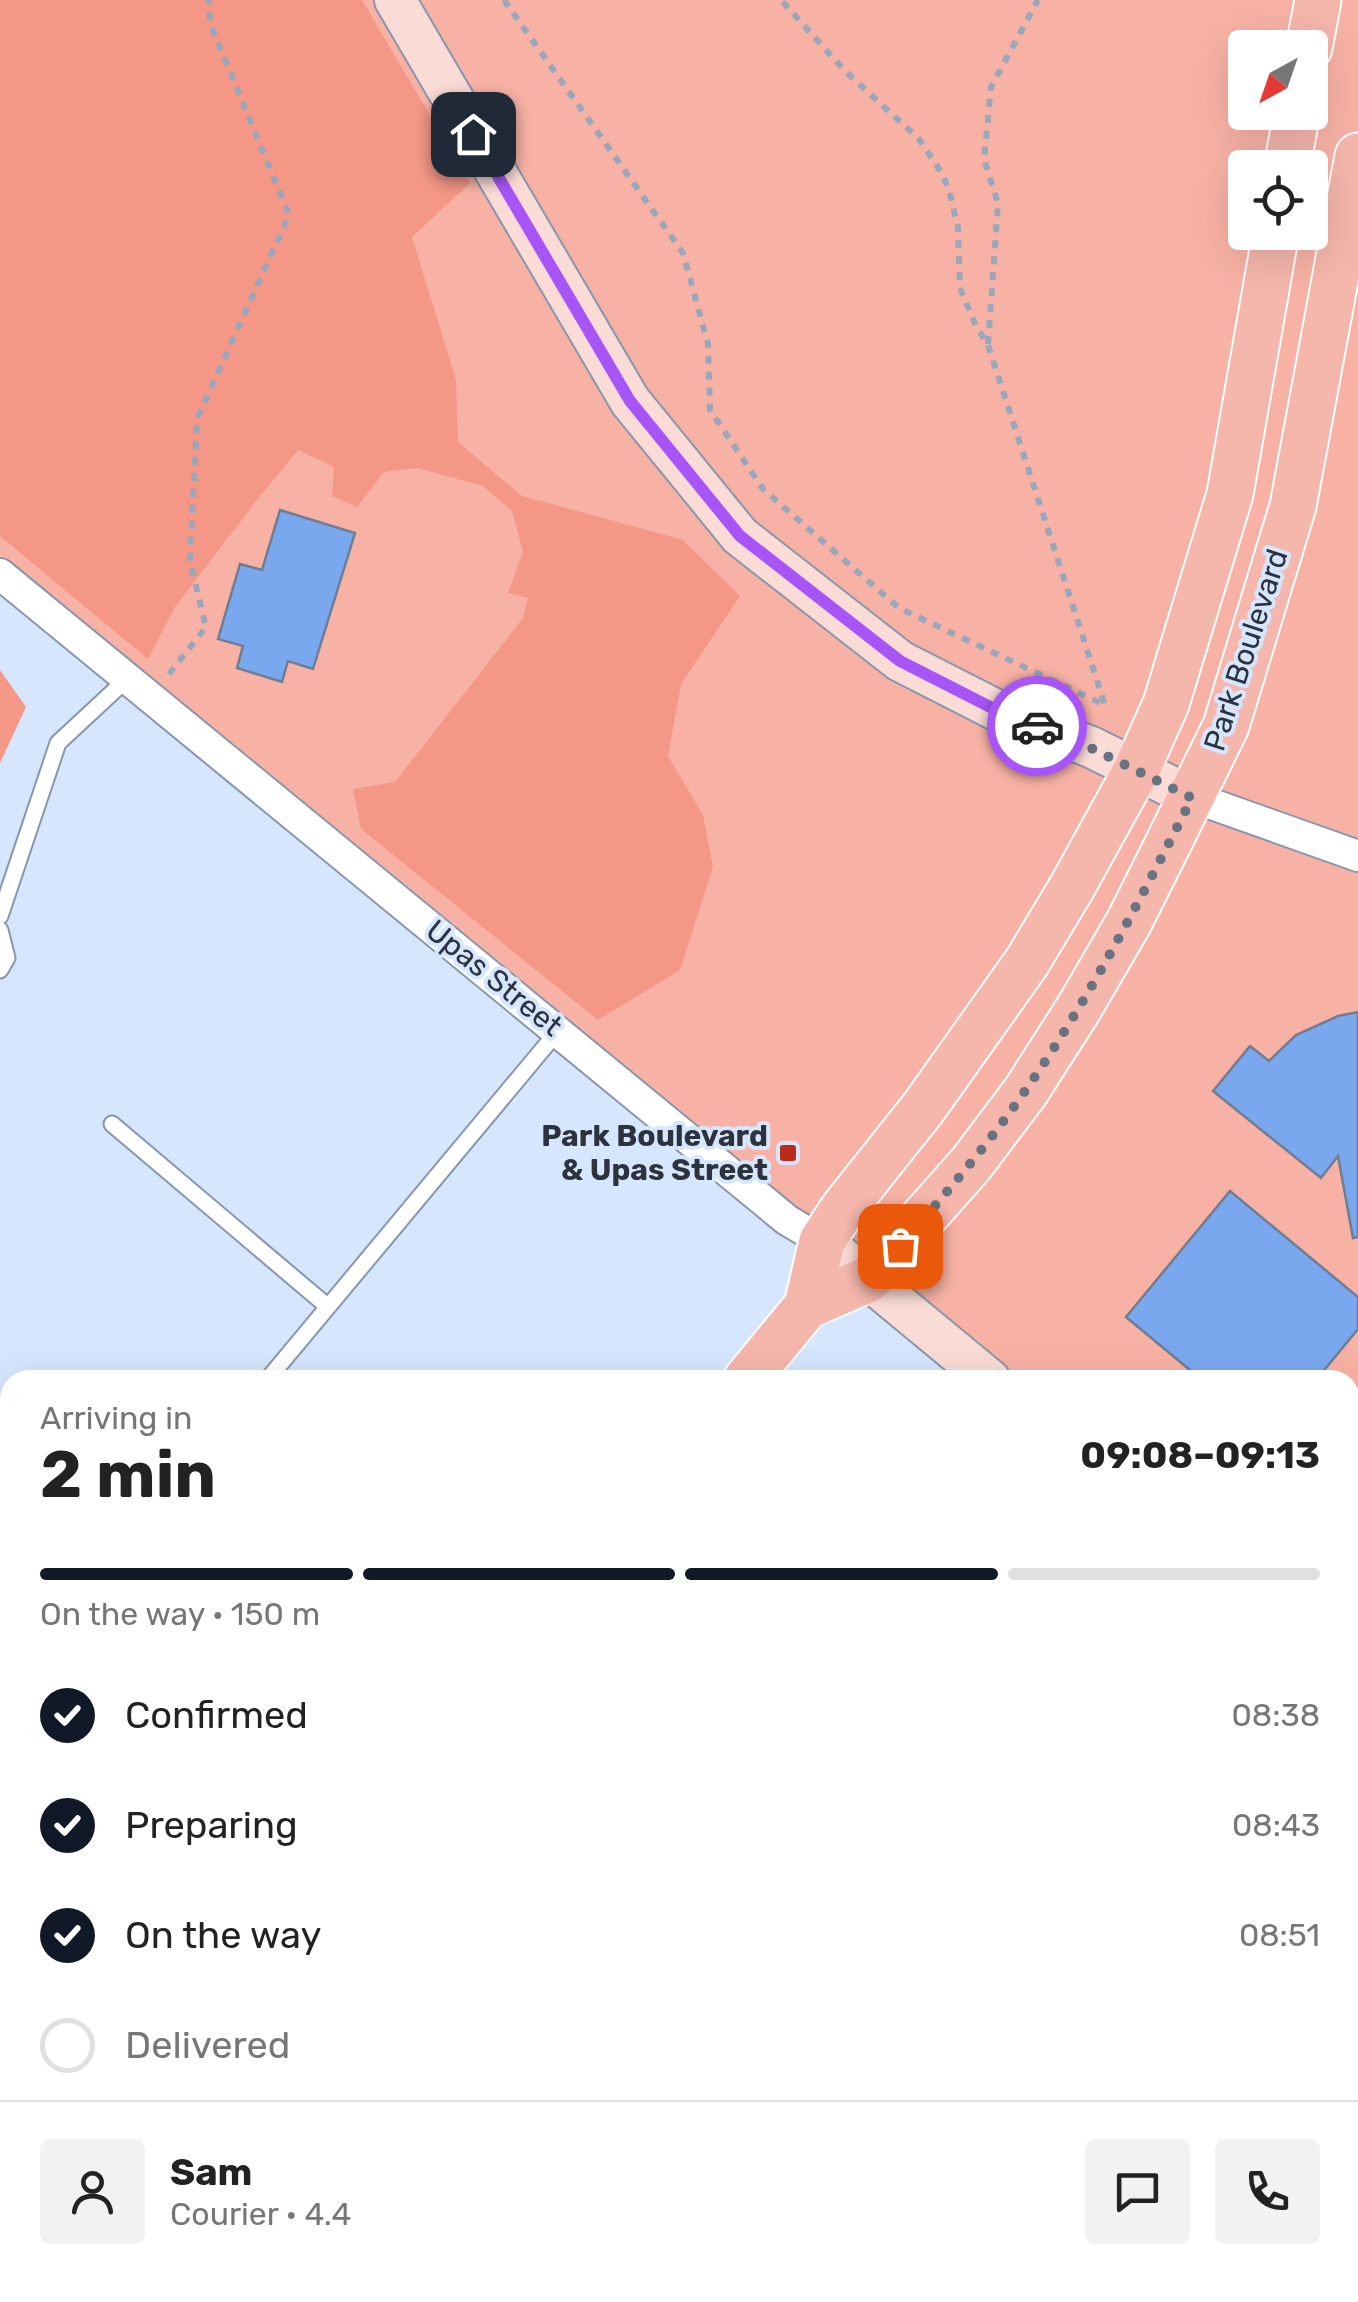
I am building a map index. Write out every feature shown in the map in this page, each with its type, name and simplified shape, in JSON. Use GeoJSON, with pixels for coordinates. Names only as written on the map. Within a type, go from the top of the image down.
{"type":"FeatureCollection","features":[{"type":"Feature","properties":{"kind":"main road"},"geometry":{"type":"LineString","coordinates":[[1312,30],[1318,0]]}},
{"type":"Feature","properties":{"kind":"main road","name":"Park Boulevard"},"geometry":{"type":"LineString","coordinates":[[807,1306],[869,1280],[971,1164],[1026,1091],[1079,1008],[1129,922],[1192,798],[1226,726],[1292,506],[1358,156]]}},
{"type":"Feature","properties":{"kind":"main road","name":"Park Boulevard"},"geometry":{"type":"LineString","coordinates":[[754,1370],[807,1306],[822,1241],[917,1117],[1027,962],[1136,771],[1166,704],[1230,494],[1273,250]]}},
{"type":"Feature","properties":{"kind":"street"},"geometry":{"type":"LineString","coordinates":[[395,0],[630,401],[740,536],[900,661],[1000,712],[1079,742],[1192,798],[1358,856]]}},
{"type":"Feature","properties":{"kind":"street","name":"Upas Street"},"geometry":{"type":"LineString","coordinates":[[0,574],[787,1220],[822,1241],[978,1370]]}},
{"type":"Feature","properties":{"kind":"lane"},"geometry":{"type":"LineString","coordinates":[[0,916],[58,743],[139,688]]}},
{"type":"Feature","properties":{"kind":"lane"},"geometry":{"type":"LineString","coordinates":[[0,930],[7,958],[0,970]]}},
{"type":"Feature","properties":{"kind":"lane"},"geometry":{"type":"LineString","coordinates":[[275,1370],[558,1030]]}},
{"type":"Feature","properties":{"kind":"lane"},"geometry":{"type":"LineString","coordinates":[[112,1124],[326,1306]]}},
{"type":"Feature","properties":{"kind":"path"},"geometry":{"type":"LineString","coordinates":[[139,688],[206,627],[190,562],[196,419],[289,215],[210,23],[209,0]]}},
{"type":"Feature","properties":{"kind":"path"},"geometry":{"type":"LineString","coordinates":[[504,0],[682,253],[708,344],[710,410],[764,490],[899,608],[1105,706],[988,345],[960,288],[958,228],[941,172],[919,139],[845,71],[781,0]]}},
{"type":"Feature","properties":{"kind":"path"},"geometry":{"type":"LineString","coordinates":[[988,345],[998,204],[984,159],[991,88],[1038,0]]}},
{"type":"Feature","properties":{"kind":"shaded area"},"geometry":{"type":"Polygon","coordinates":[[[0,0],[1358,0],[1358,1370],[988,1370],[0,558],[0,0]]]}},
{"type":"Feature","properties":{"kind":"shaded area"},"geometry":{"type":"Polygon","coordinates":[[[0,0],[362,0],[470,183],[412,237],[456,380],[458,442],[522,496],[683,540],[740,596],[681,684],[668,756],[703,815],[713,867],[680,970],[598,1020],[361,829],[353,789],[395,782],[523,618],[528,598],[508,593],[523,552],[512,511],[483,486],[417,468],[384,472],[357,507],[332,496],[334,467],[298,450],[175,607],[148,659],[0,536],[0,0]]]}},
{"type":"Feature","properties":{"kind":"shaded area"},"geometry":{"type":"Polygon","coordinates":[[[0,670],[26,707],[0,763],[0,670]]]}},
{"type":"Feature","properties":{"kind":"building"},"geometry":{"type":"Polygon","coordinates":[[[280,510],[355,533],[313,669],[288,661],[282,682],[237,668],[243,646],[218,639],[240,564],[262,570],[280,510]]]}},
{"type":"Feature","properties":{"kind":"building"},"geometry":{"type":"Polygon","coordinates":[[[1358,1012],[1358,1237],[1353,1238],[1338,1156],[1321,1178],[1213,1091],[1250,1046],[1269,1061],[1296,1035],[1338,1016],[1358,1012]]]}},
{"type":"Feature","properties":{"kind":"building"},"geometry":{"type":"Polygon","coordinates":[[[1230,1191],[1358,1297],[1358,1329],[1324,1370],[1190,1370],[1126,1317],[1230,1191]]]}},
{"type":"Feature","properties":{"kind":"way so far"},"geometry":{"type":"LineString","coordinates":[[900,1246],[971,1164],[1026,1091],[1129,922],[1192,798],[1037,726]]}},
{"type":"Feature","properties":{"kind":"place","name":"Park Boulevard & Upas Street"},"geometry":{"type":"Point","coordinates":[788,1153]}},
{"type":"Feature","properties":{"kind":"route"},"geometry":{"type":"LineString","coordinates":[[473,134],[630,401],[740,536],[900,661],[1000,712],[1037,726]]}}]}
